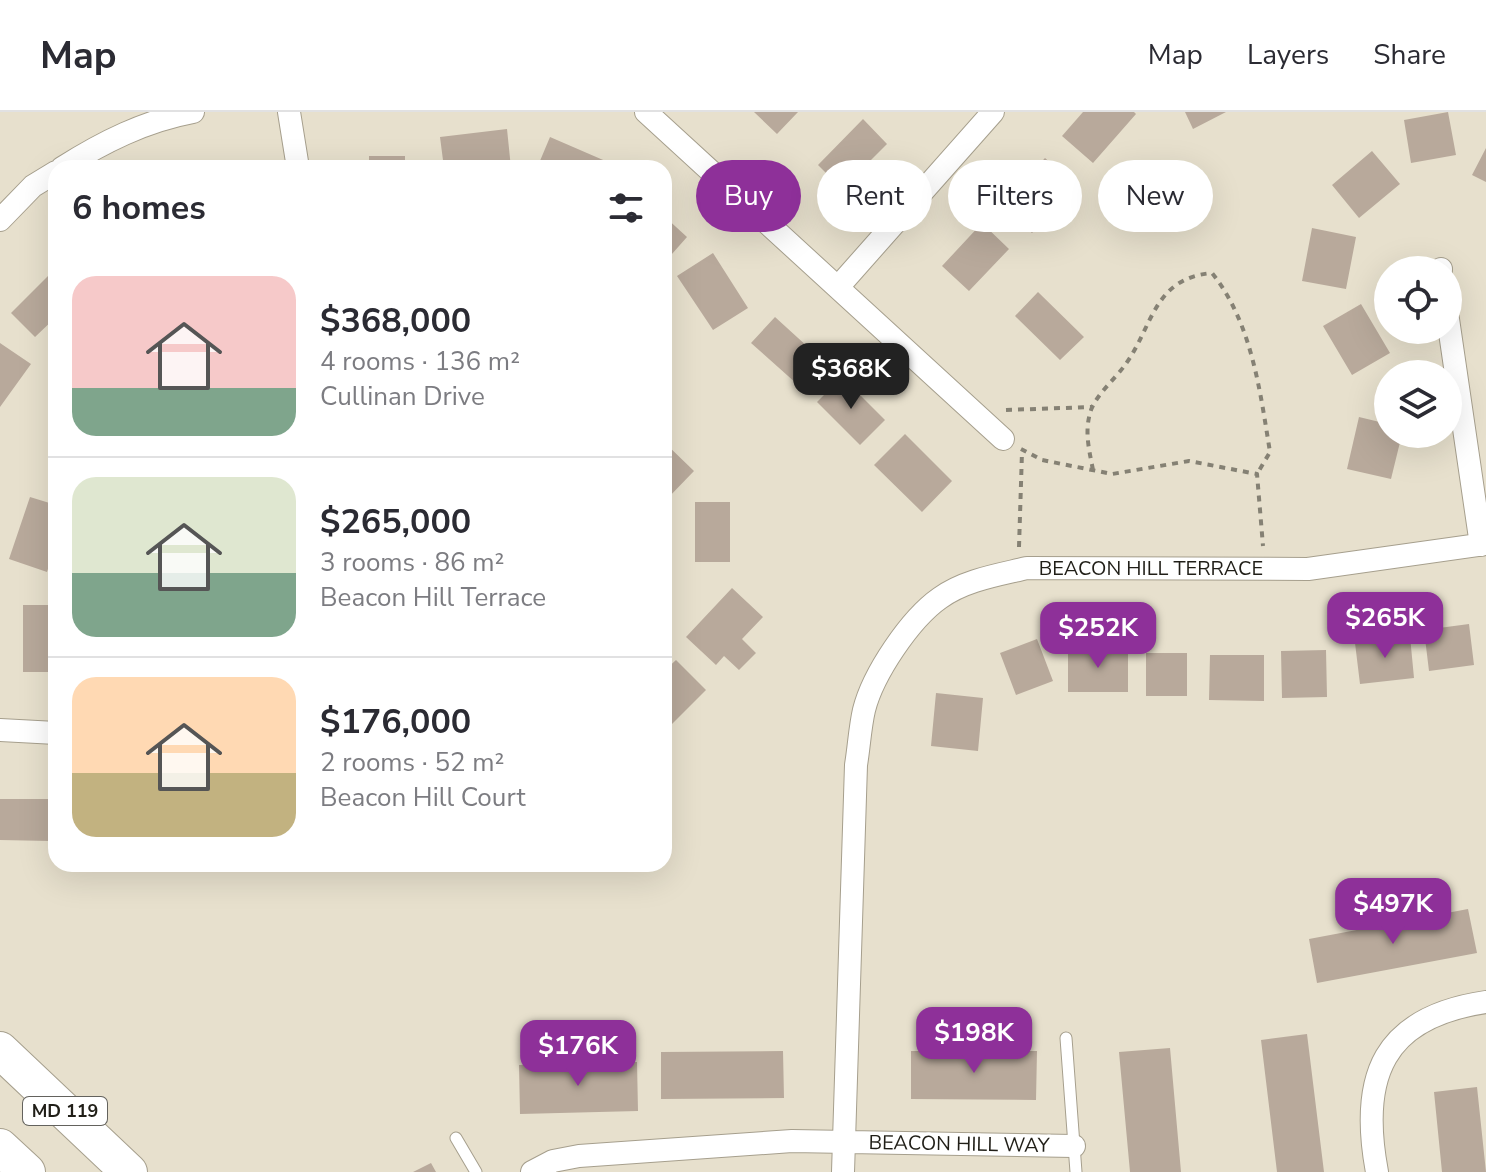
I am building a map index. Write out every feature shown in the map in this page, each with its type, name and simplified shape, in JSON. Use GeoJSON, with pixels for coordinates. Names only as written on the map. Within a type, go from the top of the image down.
{"type":"FeatureCollection","features":[{"type":"Feature","properties":{"kind":"main road","name":"MD 119"},"geometry":{"type":"LineString","coordinates":[[0,1050],[129,1172]]}},
{"type":"Feature","properties":{"kind":"main road"},"geometry":{"type":"LineString","coordinates":[[0,1147],[27,1172]]}},
{"type":"Feature","properties":{"kind":"street"},"geometry":{"type":"LineString","coordinates":[[74,160],[101,143],[168,117],[193,112]]}},
{"type":"Feature","properties":{"kind":"street"},"geometry":{"type":"LineString","coordinates":[[289,112],[297,160]]}},
{"type":"Feature","properties":{"kind":"street"},"geometry":{"type":"LineString","coordinates":[[646,112],[1013,444]]}},
{"type":"Feature","properties":{"kind":"street"},"geometry":{"type":"LineString","coordinates":[[839,286],[993,112]]}},
{"type":"Feature","properties":{"kind":"street"},"geometry":{"type":"LineString","coordinates":[[0,220],[33,186],[48,177]]}},
{"type":"Feature","properties":{"kind":"street"},"geometry":{"type":"LineString","coordinates":[[1452,344],[1483,545]]}},
{"type":"Feature","properties":{"kind":"street","name":"BEACON HILL TERRACE"},"geometry":{"type":"LineString","coordinates":[[843,1172],[856,765],[865,708],[881,670],[906,633],[939,598],[981,578],[1019,570],[1308,569],[1483,545]]}},
{"type":"Feature","properties":{"kind":"street"},"geometry":{"type":"LineString","coordinates":[[0,730],[48,733]]}},
{"type":"Feature","properties":{"kind":"street"},"geometry":{"type":"LineString","coordinates":[[1377,1172],[1370,1103],[1377,1073],[1397,1041],[1424,1018],[1486,1002]]}},
{"type":"Feature","properties":{"kind":"street","name":"BEACON HILL WAY"},"geometry":{"type":"LineString","coordinates":[[532,1172],[553,1161],[579,1156],[792,1141],[1074,1146]]}},
{"type":"Feature","properties":{"kind":"lane","name":"BEACON HILL WAY"},"geometry":{"type":"LineString","coordinates":[[1066,1038],[1076,1172]]}},
{"type":"Feature","properties":{"kind":"lane"},"geometry":{"type":"LineString","coordinates":[[456,1138],[476,1172]]}},
{"type":"Feature","properties":{"kind":"path"},"geometry":{"type":"LineString","coordinates":[[1093,470],[1086,434],[1092,407],[1140,343],[1149,316],[1171,289],[1191,275],[1212,273],[1242,324],[1259,388],[1270,452],[1257,474],[1263,569]]}},
{"type":"Feature","properties":{"kind":"path"},"geometry":{"type":"LineString","coordinates":[[973,411],[1092,407]]}},
{"type":"Feature","properties":{"kind":"path"},"geometry":{"type":"LineString","coordinates":[[1013,444],[1042,460],[1112,474],[1189,461],[1257,474]]}},
{"type":"Feature","properties":{"kind":"path"},"geometry":{"type":"LineString","coordinates":[[1013,444],[1019,570]]}},
{"type":"Feature","properties":{"kind":"building"},"geometry":{"type":"Polygon","coordinates":[[[754,112],[798,112],[777,134],[754,112]]]}},
{"type":"Feature","properties":{"kind":"building"},"geometry":{"type":"Polygon","coordinates":[[[1083,112],[1136,114],[1093,163],[1062,136],[1083,112]]]}},
{"type":"Feature","properties":{"kind":"building"},"geometry":{"type":"Polygon","coordinates":[[[1185,112],[1226,112],[1193,129],[1185,112]]]}},
{"type":"Feature","properties":{"kind":"building"},"geometry":{"type":"Polygon","coordinates":[[[1448,112],[1456,155],[1411,163],[1404,120],[1448,112]]]}},
{"type":"Feature","properties":{"kind":"building"},"geometry":{"type":"Polygon","coordinates":[[[863,119],[887,144],[871,160],[823,160],[863,119]]]}},
{"type":"Feature","properties":{"kind":"building"},"geometry":{"type":"Polygon","coordinates":[[[507,129],[510,160],[443,160],[440,137],[507,129]]]}},
{"type":"Feature","properties":{"kind":"building"},"geometry":{"type":"Polygon","coordinates":[[[550,137],[603,160],[540,160],[550,137]]]}},
{"type":"Feature","properties":{"kind":"building"},"geometry":{"type":"Polygon","coordinates":[[[1486,148],[1486,182],[1472,175],[1486,148]]]}},
{"type":"Feature","properties":{"kind":"building"},"geometry":{"type":"Polygon","coordinates":[[[1372,151],[1400,184],[1359,218],[1332,185],[1372,151]]]}},
{"type":"Feature","properties":{"kind":"building"},"geometry":{"type":"Polygon","coordinates":[[[369,156],[405,156],[405,160],[369,160],[369,156]]]}},
{"type":"Feature","properties":{"kind":"building"},"geometry":{"type":"Polygon","coordinates":[[[672,223],[687,237],[672,254],[672,223]]]}},
{"type":"Feature","properties":{"kind":"building"},"geometry":{"type":"Polygon","coordinates":[[[1312,228],[1356,237],[1346,289],[1302,281],[1312,228]]]}},
{"type":"Feature","properties":{"kind":"building"},"geometry":{"type":"Polygon","coordinates":[[[974,232],[991,232],[1009,249],[969,291],[942,266],[974,232]]]}},
{"type":"Feature","properties":{"kind":"building"},"geometry":{"type":"Polygon","coordinates":[[[713,253],[748,308],[713,330],[677,276],[713,253]]]}},
{"type":"Feature","properties":{"kind":"building"},"geometry":{"type":"Polygon","coordinates":[[[48,276],[48,325],[35,337],[11,313],[48,276]]]}},
{"type":"Feature","properties":{"kind":"building"},"geometry":{"type":"Polygon","coordinates":[[[1038,292],[1084,337],[1060,360],[1015,316],[1038,292]]]}},
{"type":"Feature","properties":{"kind":"building"},"geometry":{"type":"Polygon","coordinates":[[[1361,304],[1374,326],[1374,344],[1385,344],[1390,353],[1352,375],[1323,326],[1361,304]]]}},
{"type":"Feature","properties":{"kind":"building"},"geometry":{"type":"Polygon","coordinates":[[[775,317],[820,358],[797,384],[751,343],[775,317]]]}},
{"type":"Feature","properties":{"kind":"building"},"geometry":{"type":"Polygon","coordinates":[[[0,343],[31,364],[0,407],[0,343]]]}},
{"type":"Feature","properties":{"kind":"building"},"geometry":{"type":"Polygon","coordinates":[[[842,377],[885,420],[860,445],[817,402],[842,377]]]}},
{"type":"Feature","properties":{"kind":"building"},"geometry":{"type":"Polygon","coordinates":[[[1359,417],[1374,421],[1374,448],[1399,448],[1391,479],[1347,469],[1359,417]]]}},
{"type":"Feature","properties":{"kind":"building"},"geometry":{"type":"Polygon","coordinates":[[[905,434],[952,481],[922,512],[874,465],[905,434]]]}},
{"type":"Feature","properties":{"kind":"building"},"geometry":{"type":"Polygon","coordinates":[[[672,450],[694,471],[672,494],[672,450]]]}},
{"type":"Feature","properties":{"kind":"building"},"geometry":{"type":"Polygon","coordinates":[[[30,497],[48,503],[47,572],[9,559],[30,497]]]}},
{"type":"Feature","properties":{"kind":"building"},"geometry":{"type":"Polygon","coordinates":[[[695,502],[730,502],[730,562],[695,562],[695,502]]]}},
{"type":"Feature","properties":{"kind":"building"},"geometry":{"type":"Polygon","coordinates":[[[732,588],[763,617],[742,639],[756,653],[739,670],[724,656],[716,665],[686,637],[732,588]]]}},
{"type":"Feature","properties":{"kind":"building"},"geometry":{"type":"Polygon","coordinates":[[[23,605],[48,605],[48,672],[23,672],[23,605]]]}},
{"type":"Feature","properties":{"kind":"building"},"geometry":{"type":"Polygon","coordinates":[[[1469,624],[1474,665],[1429,671],[1424,630],[1469,624]]]}},
{"type":"Feature","properties":{"kind":"building"},"geometry":{"type":"Polygon","coordinates":[[[1410,636],[1414,678],[1360,684],[1355,643],[1410,636]]]}},
{"type":"Feature","properties":{"kind":"building"},"geometry":{"type":"Polygon","coordinates":[[[1037,639],[1053,681],[1016,695],[1000,653],[1037,639]]]}},
{"type":"Feature","properties":{"kind":"building"},"geometry":{"type":"Polygon","coordinates":[[[1068,648],[1128,648],[1128,692],[1068,692],[1068,648]]]}},
{"type":"Feature","properties":{"kind":"building"},"geometry":{"type":"Polygon","coordinates":[[[1326,650],[1327,697],[1282,698],[1281,651],[1326,650]]]}},
{"type":"Feature","properties":{"kind":"building"},"geometry":{"type":"Polygon","coordinates":[[[1146,653],[1187,653],[1187,696],[1146,696],[1146,653]]]}},
{"type":"Feature","properties":{"kind":"building"},"geometry":{"type":"Polygon","coordinates":[[[1210,655],[1264,655],[1264,701],[1209,700],[1210,655]]]}},
{"type":"Feature","properties":{"kind":"building"},"geometry":{"type":"Polygon","coordinates":[[[676,660],[706,690],[672,724],[672,664],[676,660]]]}},
{"type":"Feature","properties":{"kind":"building"},"geometry":{"type":"Polygon","coordinates":[[[936,693],[983,698],[978,751],[931,746],[936,693]]]}},
{"type":"Feature","properties":{"kind":"building"},"geometry":{"type":"Polygon","coordinates":[[[0,799],[48,799],[48,841],[0,840],[0,799]]]}},
{"type":"Feature","properties":{"kind":"building"},"geometry":{"type":"Polygon","coordinates":[[[1468,909],[1477,953],[1317,983],[1309,939],[1468,909]]]}},
{"type":"Feature","properties":{"kind":"building"},"geometry":{"type":"Polygon","coordinates":[[[1307,1034],[1324,1172],[1277,1172],[1261,1040],[1307,1034]]]}},
{"type":"Feature","properties":{"kind":"building"},"geometry":{"type":"Polygon","coordinates":[[[1170,1048],[1181,1172],[1130,1172],[1119,1052],[1170,1048]]]}},
{"type":"Feature","properties":{"kind":"building"},"geometry":{"type":"Polygon","coordinates":[[[783,1051],[784,1098],[661,1099],[661,1052],[783,1051]]]}},
{"type":"Feature","properties":{"kind":"building"},"geometry":{"type":"Polygon","coordinates":[[[911,1051],[1037,1051],[1036,1100],[911,1099],[911,1051]]]}},
{"type":"Feature","properties":{"kind":"building"},"geometry":{"type":"Polygon","coordinates":[[[637,1062],[638,1111],[520,1114],[519,1065],[637,1062]]]}},
{"type":"Feature","properties":{"kind":"building"},"geometry":{"type":"Polygon","coordinates":[[[1477,1087],[1486,1172],[1442,1172],[1434,1092],[1477,1087]]]}},
{"type":"Feature","properties":{"kind":"building"},"geometry":{"type":"Polygon","coordinates":[[[431,1163],[436,1172],[413,1172],[431,1163]]]}}]}
